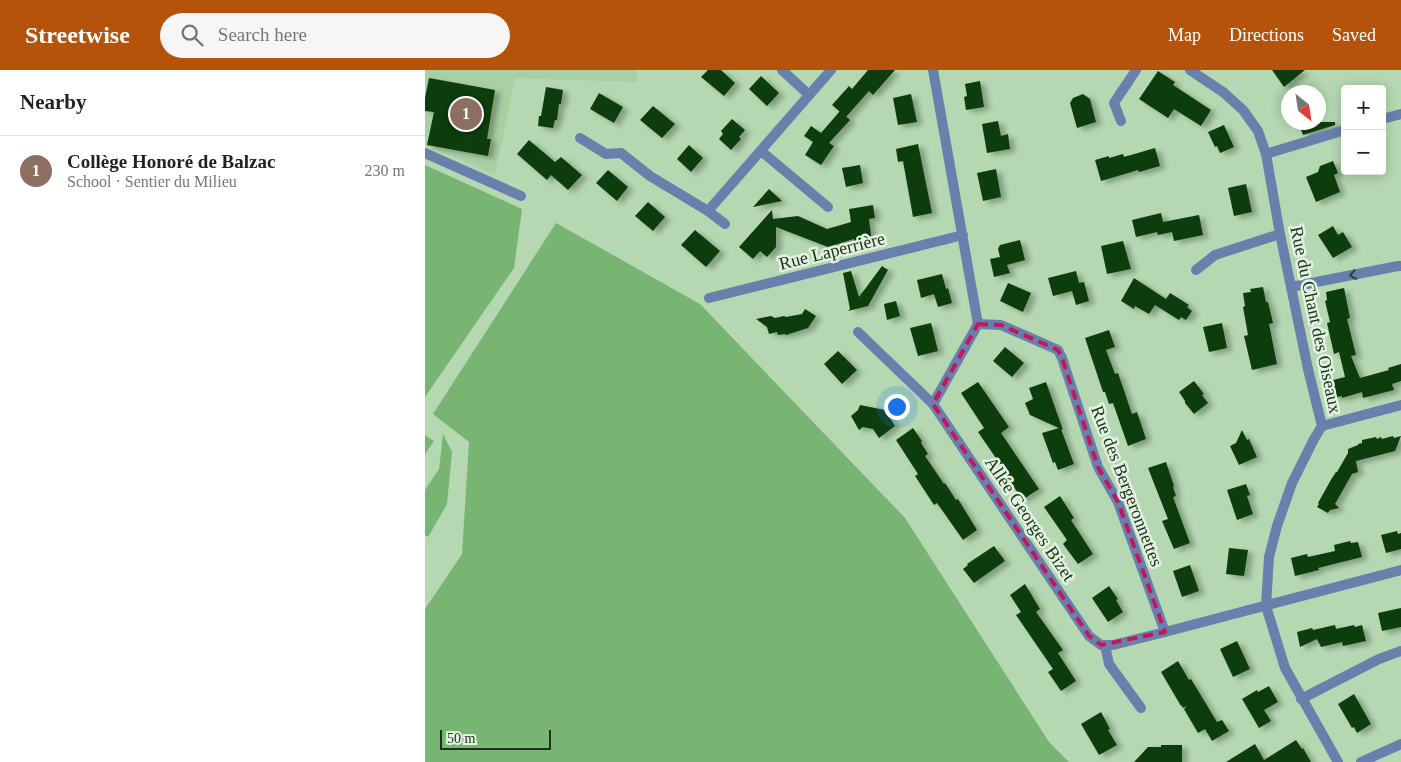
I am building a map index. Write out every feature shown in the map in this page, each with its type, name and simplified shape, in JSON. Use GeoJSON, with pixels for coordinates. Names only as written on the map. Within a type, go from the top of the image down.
{"type":"FeatureCollection","features":[{"type":"Feature","properties":{"kind":"street"},"geometry":{"type":"LineString","coordinates":[[782,70],[809,95]]}},
{"type":"Feature","properties":{"kind":"street"},"geometry":{"type":"LineString","coordinates":[[708,211],[831,70]]}},
{"type":"Feature","properties":{"kind":"street"},"geometry":{"type":"LineString","coordinates":[[933,70],[978,324],[933,404]]}},
{"type":"Feature","properties":{"kind":"street"},"geometry":{"type":"LineString","coordinates":[[1121,122],[1114,103],[1137,70]]}},
{"type":"Feature","properties":{"kind":"street","name":"Rue du Chant des Oiseaux"},"geometry":{"type":"LineString","coordinates":[[1190,70],[1223,92],[1243,110],[1258,131],[1266,154],[1280,234],[1322,426],[1292,483],[1277,526],[1269,557],[1266,606],[1285,668],[1338,762]]}},
{"type":"Feature","properties":{"kind":"street"},"geometry":{"type":"LineString","coordinates":[[1386,118],[1401,114]]}},
{"type":"Feature","properties":{"kind":"street"},"geometry":{"type":"LineString","coordinates":[[1266,154],[1341,131]]}},
{"type":"Feature","properties":{"kind":"street"},"geometry":{"type":"LineString","coordinates":[[580,138],[606,154],[621,153],[650,176],[708,211],[725,224]]}},
{"type":"Feature","properties":{"kind":"street"},"geometry":{"type":"LineString","coordinates":[[761,151],[828,208]]}},
{"type":"Feature","properties":{"kind":"street"},"geometry":{"type":"LineString","coordinates":[[425,153],[521,196]]}},
{"type":"Feature","properties":{"kind":"street"},"geometry":{"type":"LineString","coordinates":[[1196,270],[1215,255],[1280,234]]}},
{"type":"Feature","properties":{"kind":"street","name":"Rue Laperrière"},"geometry":{"type":"LineString","coordinates":[[709,298],[963,235]]}},
{"type":"Feature","properties":{"kind":"street"},"geometry":{"type":"LineString","coordinates":[[1291,287],[1401,266]]}},
{"type":"Feature","properties":{"kind":"street","name":"Rue des Bergeronnettes"},"geometry":{"type":"LineString","coordinates":[[978,324],[1001,325],[1058,350],[1098,467],[1119,502],[1165,632]]}},
{"type":"Feature","properties":{"kind":"street","name":"Allée Georges Bizet"},"geometry":{"type":"LineString","coordinates":[[858,332],[933,404],[1089,636],[1101,645],[1105,645]]}},
{"type":"Feature","properties":{"kind":"street"},"geometry":{"type":"LineString","coordinates":[[1322,426],[1401,405]]}},
{"type":"Feature","properties":{"kind":"street"},"geometry":{"type":"LineString","coordinates":[[1141,708],[1109,664],[1105,645],[1113,645],[1165,632],[1401,570]]}},
{"type":"Feature","properties":{"kind":"street"},"geometry":{"type":"LineString","coordinates":[[1301,698],[1379,659],[1401,651]]}},
{"type":"Feature","properties":{"kind":"street"},"geometry":{"type":"LineString","coordinates":[[1361,762],[1401,744]]}},
{"type":"Feature","properties":{"kind":"highlighted area"},"geometry":{"type":"Polygon","coordinates":[[[978,324],[1001,325],[1058,350],[1098,467],[1118,502],[1165,632],[1101,645],[1089,636],[933,404],[978,324]]]}},
{"type":"Feature","properties":{"kind":"shaded area"},"geometry":{"type":"Polygon","coordinates":[[[425,70],[637,70],[637,82],[515,78],[495,174],[425,145],[425,70]]]}},
{"type":"Feature","properties":{"kind":"shaded area"},"geometry":{"type":"Polygon","coordinates":[[[425,165],[522,209],[514,268],[425,397],[425,165]]]}},
{"type":"Feature","properties":{"kind":"shaded area"},"geometry":{"type":"Polygon","coordinates":[[[556,223],[700,304],[905,518],[1049,742],[1069,762],[425,762],[425,609],[462,554],[469,442],[433,414],[556,223]]]}},
{"type":"Feature","properties":{"kind":"shaded area"},"geometry":{"type":"Polygon","coordinates":[[[443,434],[452,452],[447,504],[428,537],[425,535],[425,490],[439,469],[443,434]]]}},
{"type":"Feature","properties":{"kind":"shaded area"},"geometry":{"type":"Polygon","coordinates":[[[425,435],[434,441],[425,454],[425,435]]]}},
{"type":"Feature","properties":{"kind":"building"},"geometry":{"type":"Polygon","coordinates":[[[708,70],[721,70],[735,83],[724,96],[701,77],[708,70]]]}},
{"type":"Feature","properties":{"kind":"building"},"geometry":{"type":"Polygon","coordinates":[[[868,70],[895,70],[873,95],[869,91],[846,117],[832,105],[849,86],[852,89],[868,70]]]}},
{"type":"Feature","properties":{"kind":"building"},"geometry":{"type":"Polygon","coordinates":[[[1272,70],[1305,70],[1286,85],[1283,85],[1272,70]]]}},
{"type":"Feature","properties":{"kind":"building"},"geometry":{"type":"Polygon","coordinates":[[[1158,71],[1175,82],[1173,85],[1211,110],[1201,126],[1174,109],[1168,118],[1139,99],[1158,71]]]}},
{"type":"Feature","properties":{"kind":"building"},"geometry":{"type":"Polygon","coordinates":[[[761,76],[779,93],[767,106],[749,89],[761,76]]]}},
{"type":"Feature","properties":{"kind":"building"},"geometry":{"type":"Polygon","coordinates":[[[429,78],[495,90],[487,139],[491,139],[488,156],[427,145],[434,112],[425,111],[425,98],[429,78]]]}},
{"type":"Feature","properties":{"kind":"building"},"geometry":{"type":"Polygon","coordinates":[[[980,81],[984,107],[966,110],[964,97],[967,96],[965,84],[980,81]]]}},
{"type":"Feature","properties":{"kind":"building"},"geometry":{"type":"Polygon","coordinates":[[[546,87],[563,90],[557,120],[555,120],[553,128],[538,126],[546,87]]]}},
{"type":"Feature","properties":{"kind":"building"},"geometry":{"type":"Polygon","coordinates":[[[599,93],[623,107],[614,123],[590,109],[599,93]]]}},
{"type":"Feature","properties":{"kind":"building"},"geometry":{"type":"Polygon","coordinates":[[[911,94],[917,122],[898,125],[893,98],[911,94]]]}},
{"type":"Feature","properties":{"kind":"building"},"geometry":{"type":"Polygon","coordinates":[[[1083,94],[1090,99],[1096,122],[1077,128],[1070,103],[1073,98],[1083,94]]]}},
{"type":"Feature","properties":{"kind":"building"},"geometry":{"type":"Polygon","coordinates":[[[653,106],[675,124],[662,138],[640,120],[653,106]]]}},
{"type":"Feature","properties":{"kind":"building"},"geometry":{"type":"Polygon","coordinates":[[[840,111],[850,120],[829,143],[834,146],[821,165],[805,155],[813,142],[804,136],[811,126],[821,133],[840,111]]]}},
{"type":"Feature","properties":{"kind":"building"},"geometry":{"type":"Polygon","coordinates":[[[732,119],[745,130],[739,137],[741,139],[731,150],[719,139],[723,134],[721,131],[732,119]]]}},
{"type":"Feature","properties":{"kind":"building"},"geometry":{"type":"Polygon","coordinates":[[[998,121],[1001,136],[1008,134],[1010,149],[987,153],[982,124],[998,121]]]}},
{"type":"Feature","properties":{"kind":"building"},"geometry":{"type":"Polygon","coordinates":[[[1326,122],[1335,122],[1335,125],[1326,128],[1326,122]]]}},
{"type":"Feature","properties":{"kind":"building"},"geometry":{"type":"Polygon","coordinates":[[[1224,125],[1234,147],[1220,153],[1208,132],[1224,125]]]}},
{"type":"Feature","properties":{"kind":"building"},"geometry":{"type":"Polygon","coordinates":[[[1301,130],[1319,130],[1303,135],[1301,130]]]}},
{"type":"Feature","properties":{"kind":"building"},"geometry":{"type":"Polygon","coordinates":[[[529,140],[555,162],[561,157],[582,175],[568,190],[551,175],[547,180],[517,154],[529,140]]]}},
{"type":"Feature","properties":{"kind":"building"},"geometry":{"type":"Polygon","coordinates":[[[918,144],[932,213],[913,217],[903,161],[898,162],[896,149],[918,144]]]}},
{"type":"Feature","properties":{"kind":"building"},"geometry":{"type":"Polygon","coordinates":[[[689,145],[703,158],[691,172],[677,159],[689,145]]]}},
{"type":"Feature","properties":{"kind":"building"},"geometry":{"type":"Polygon","coordinates":[[[1155,148],[1160,166],[1139,172],[1138,170],[1101,181],[1095,160],[1123,154],[1124,157],[1155,148]]]}},
{"type":"Feature","properties":{"kind":"building"},"geometry":{"type":"Polygon","coordinates":[[[1333,161],[1338,173],[1334,175],[1340,192],[1316,202],[1306,177],[1318,172],[1320,166],[1333,161]]]}},
{"type":"Feature","properties":{"kind":"building"},"geometry":{"type":"Polygon","coordinates":[[[860,165],[863,183],[846,187],[842,168],[860,165]]]}},
{"type":"Feature","properties":{"kind":"building"},"geometry":{"type":"Polygon","coordinates":[[[996,169],[1001,197],[983,201],[977,173],[996,169]]]}},
{"type":"Feature","properties":{"kind":"building"},"geometry":{"type":"Polygon","coordinates":[[[608,170],[628,187],[617,201],[596,183],[608,170]]]}},
{"type":"Feature","properties":{"kind":"building"},"geometry":{"type":"Polygon","coordinates":[[[1246,184],[1252,212],[1234,216],[1228,188],[1246,184]]]}},
{"type":"Feature","properties":{"kind":"building"},"geometry":{"type":"Polygon","coordinates":[[[769,189],[782,201],[753,207],[769,189]]]}},
{"type":"Feature","properties":{"kind":"building"},"geometry":{"type":"Polygon","coordinates":[[[648,202],[665,217],[653,231],[635,216],[648,202]]]}},
{"type":"Feature","properties":{"kind":"building"},"geometry":{"type":"Polygon","coordinates":[[[873,205],[875,218],[869,219],[872,242],[855,246],[854,239],[828,247],[776,227],[776,247],[767,257],[760,251],[753,259],[739,247],[772,210],[773,219],[798,216],[827,229],[851,222],[849,209],[873,205]]]}},
{"type":"Feature","properties":{"kind":"building"},"geometry":{"type":"Polygon","coordinates":[[[1161,213],[1163,222],[1199,215],[1203,235],[1174,241],[1172,232],[1158,235],[1157,232],[1136,237],[1132,220],[1161,213]]]}},
{"type":"Feature","properties":{"kind":"building"},"geometry":{"type":"Polygon","coordinates":[[[1333,226],[1338,235],[1343,232],[1352,247],[1333,258],[1318,235],[1333,226]]]}},
{"type":"Feature","properties":{"kind":"building"},"geometry":{"type":"Polygon","coordinates":[[[695,230],[720,251],[706,267],[681,245],[695,230]]]}},
{"type":"Feature","properties":{"kind":"building"},"geometry":{"type":"Polygon","coordinates":[[[1020,240],[1025,260],[1007,265],[1010,273],[994,277],[990,259],[1000,257],[998,249],[1000,245],[1020,240]]]}},
{"type":"Feature","properties":{"kind":"building"},"geometry":{"type":"Polygon","coordinates":[[[1123,241],[1131,269],[1107,274],[1101,246],[1123,241]]]}},
{"type":"Feature","properties":{"kind":"building"},"geometry":{"type":"Polygon","coordinates":[[[882,266],[888,270],[868,306],[848,311],[850,309],[843,273],[851,271],[859,297],[882,266]]]}},
{"type":"Feature","properties":{"kind":"building"},"geometry":{"type":"Polygon","coordinates":[[[1076,271],[1079,283],[1084,282],[1089,301],[1076,305],[1072,291],[1053,296],[1048,278],[1076,271]]]}},
{"type":"Feature","properties":{"kind":"building"},"geometry":{"type":"Polygon","coordinates":[[[942,274],[952,303],[938,307],[934,294],[921,298],[917,280],[942,274]]]}},
{"type":"Feature","properties":{"kind":"building"},"geometry":{"type":"Polygon","coordinates":[[[1134,278],[1166,299],[1170,293],[1189,305],[1187,307],[1192,311],[1186,320],[1181,317],[1179,320],[1155,305],[1149,314],[1135,306],[1134,309],[1121,301],[1134,278]]]}},
{"type":"Feature","properties":{"kind":"building"},"geometry":{"type":"Polygon","coordinates":[[[1008,283],[1031,293],[1023,312],[1000,301],[1008,283]]]}},
{"type":"Feature","properties":{"kind":"building"},"geometry":{"type":"Polygon","coordinates":[[[1263,287],[1273,323],[1269,324],[1277,364],[1252,370],[1244,336],[1248,335],[1243,307],[1245,306],[1243,293],[1251,292],[1250,289],[1263,287]]]}},
{"type":"Feature","properties":{"kind":"building"},"geometry":{"type":"Polygon","coordinates":[[[1344,288],[1350,318],[1347,319],[1356,355],[1351,356],[1360,378],[1389,370],[1388,368],[1401,364],[1401,381],[1392,384],[1394,390],[1363,398],[1362,392],[1342,398],[1342,396],[1333,398],[1329,381],[1345,377],[1339,352],[1334,354],[1327,323],[1330,322],[1325,301],[1327,300],[1326,292],[1344,288]]]}},
{"type":"Feature","properties":{"kind":"building"},"geometry":{"type":"Polygon","coordinates":[[[896,301],[900,316],[887,320],[884,304],[896,301]]]}},
{"type":"Feature","properties":{"kind":"building"},"geometry":{"type":"Polygon","coordinates":[[[805,309],[816,316],[808,328],[786,335],[778,335],[777,332],[769,334],[767,327],[756,319],[802,314],[805,309]]]}},
{"type":"Feature","properties":{"kind":"building"},"geometry":{"type":"Polygon","coordinates":[[[931,323],[938,351],[918,356],[910,328],[931,323]]]}},
{"type":"Feature","properties":{"kind":"building"},"geometry":{"type":"Polygon","coordinates":[[[1222,323],[1227,348],[1209,352],[1203,327],[1222,323]]]}},
{"type":"Feature","properties":{"kind":"building"},"geometry":{"type":"Polygon","coordinates":[[[1109,330],[1115,347],[1106,350],[1115,374],[1118,373],[1132,414],[1137,412],[1146,439],[1128,446],[1113,403],[1109,404],[1105,392],[1103,392],[1085,338],[1109,330]]]}},
{"type":"Feature","properties":{"kind":"building"},"geometry":{"type":"Polygon","coordinates":[[[1005,347],[1024,363],[1012,377],[993,361],[1005,347]]]}},
{"type":"Feature","properties":{"kind":"building"},"geometry":{"type":"Polygon","coordinates":[[[838,351],[857,370],[842,384],[824,364],[838,351]]]}},
{"type":"Feature","properties":{"kind":"building"},"geometry":{"type":"Polygon","coordinates":[[[1194,381],[1208,403],[1194,414],[1179,392],[1194,381]]]}},
{"type":"Feature","properties":{"kind":"building"},"geometry":{"type":"Polygon","coordinates":[[[978,382],[1009,427],[1001,433],[1039,489],[1022,500],[978,432],[984,428],[961,393],[978,382]]]}},
{"type":"Feature","properties":{"kind":"building"},"geometry":{"type":"Polygon","coordinates":[[[1046,382],[1074,464],[1058,470],[1055,462],[1053,463],[1042,433],[1059,428],[1030,415],[1025,403],[1033,399],[1029,388],[1046,382]]]}},
{"type":"Feature","properties":{"kind":"building"},"geometry":{"type":"Polygon","coordinates":[[[860,405],[885,410],[895,426],[879,438],[873,429],[863,427],[859,430],[851,416],[858,410],[860,405]]]}},
{"type":"Feature","properties":{"kind":"building"},"geometry":{"type":"Polygon","coordinates":[[[913,428],[928,454],[925,456],[956,500],[958,499],[977,530],[963,540],[937,503],[934,505],[915,476],[918,474],[896,440],[913,428]]]}},
{"type":"Feature","properties":{"kind":"building"},"geometry":{"type":"Polygon","coordinates":[[[1242,430],[1247,440],[1249,439],[1257,457],[1239,465],[1230,446],[1236,443],[1242,430]]]}},
{"type":"Feature","properties":{"kind":"building"},"geometry":{"type":"Polygon","coordinates":[[[1393,436],[1394,438],[1401,436],[1395,451],[1356,461],[1358,472],[1352,474],[1335,504],[1339,508],[1330,510],[1328,513],[1317,507],[1348,453],[1348,449],[1362,443],[1362,440],[1376,437],[1377,439],[1381,437],[1382,439],[1393,436]]]}},
{"type":"Feature","properties":{"kind":"building"},"geometry":{"type":"Polygon","coordinates":[[[1166,462],[1176,496],[1173,497],[1190,543],[1174,549],[1162,521],[1168,519],[1148,468],[1166,462]]]}},
{"type":"Feature","properties":{"kind":"building"},"geometry":{"type":"Polygon","coordinates":[[[1246,484],[1250,495],[1247,496],[1253,514],[1237,520],[1227,490],[1246,484]]]}},
{"type":"Feature","properties":{"kind":"building"},"geometry":{"type":"Polygon","coordinates":[[[1060,496],[1074,518],[1071,520],[1093,554],[1078,564],[1063,544],[1067,540],[1044,507],[1060,496]]]}},
{"type":"Feature","properties":{"kind":"building"},"geometry":{"type":"Polygon","coordinates":[[[1397,531],[1398,534],[1401,533],[1401,549],[1386,553],[1381,535],[1397,531]]]}},
{"type":"Feature","properties":{"kind":"building"},"geometry":{"type":"Polygon","coordinates":[[[1350,541],[1351,543],[1358,542],[1362,557],[1295,576],[1291,558],[1307,554],[1308,557],[1335,551],[1334,545],[1350,541]]]}},
{"type":"Feature","properties":{"kind":"building"},"geometry":{"type":"Polygon","coordinates":[[[994,546],[1005,561],[974,583],[963,569],[967,564],[994,546]]]}},
{"type":"Feature","properties":{"kind":"building"},"geometry":{"type":"Polygon","coordinates":[[[1229,548],[1248,550],[1244,576],[1226,574],[1229,548]]]}},
{"type":"Feature","properties":{"kind":"building"},"geometry":{"type":"Polygon","coordinates":[[[1190,565],[1199,591],[1182,597],[1173,571],[1190,565]]]}},
{"type":"Feature","properties":{"kind":"building"},"geometry":{"type":"Polygon","coordinates":[[[1025,584],[1040,609],[1036,612],[1063,650],[1058,653],[1076,681],[1061,691],[1048,672],[1053,669],[1016,615],[1021,612],[1010,595],[1025,584]]]}},
{"type":"Feature","properties":{"kind":"building"},"geometry":{"type":"Polygon","coordinates":[[[1109,586],[1118,599],[1116,600],[1123,612],[1108,622],[1092,598],[1109,586]]]}},
{"type":"Feature","properties":{"kind":"building"},"geometry":{"type":"Polygon","coordinates":[[[1401,608],[1401,627],[1382,631],[1378,613],[1401,608]]]}},
{"type":"Feature","properties":{"kind":"building"},"geometry":{"type":"Polygon","coordinates":[[[1335,625],[1336,629],[1362,625],[1366,641],[1343,646],[1342,642],[1321,647],[1317,639],[1300,647],[1297,632],[1335,625]]]}},
{"type":"Feature","properties":{"kind":"building"},"geometry":{"type":"Polygon","coordinates":[[[1237,641],[1250,669],[1233,677],[1220,649],[1237,641]]]}},
{"type":"Feature","properties":{"kind":"building"},"geometry":{"type":"Polygon","coordinates":[[[1178,661],[1217,722],[1222,720],[1229,731],[1212,741],[1205,729],[1198,733],[1184,709],[1187,706],[1183,708],[1181,706],[1161,672],[1178,661]]]}},
{"type":"Feature","properties":{"kind":"building"},"geometry":{"type":"Polygon","coordinates":[[[1269,686],[1278,702],[1264,710],[1271,721],[1259,728],[1242,699],[1257,690],[1258,692],[1269,686]]]}},
{"type":"Feature","properties":{"kind":"building"},"geometry":{"type":"Polygon","coordinates":[[[1354,694],[1371,724],[1357,733],[1338,704],[1354,694]]]}},
{"type":"Feature","properties":{"kind":"building"},"geometry":{"type":"Polygon","coordinates":[[[1101,712],[1110,729],[1108,730],[1117,745],[1099,755],[1081,724],[1101,712]]]}},
{"type":"Feature","properties":{"kind":"building"},"geometry":{"type":"Polygon","coordinates":[[[1296,740],[1311,762],[1226,762],[1255,744],[1264,760],[1296,740]]]}},
{"type":"Feature","properties":{"kind":"building"},"geometry":{"type":"Polygon","coordinates":[[[1161,745],[1182,745],[1182,762],[1134,762],[1148,747],[1161,747],[1161,745]]]}},
{"type":"Feature","properties":{"kind":"place","name":"Collège Honoré de Balzac"},"geometry":{"type":"Point","coordinates":[466,114]}}]}
